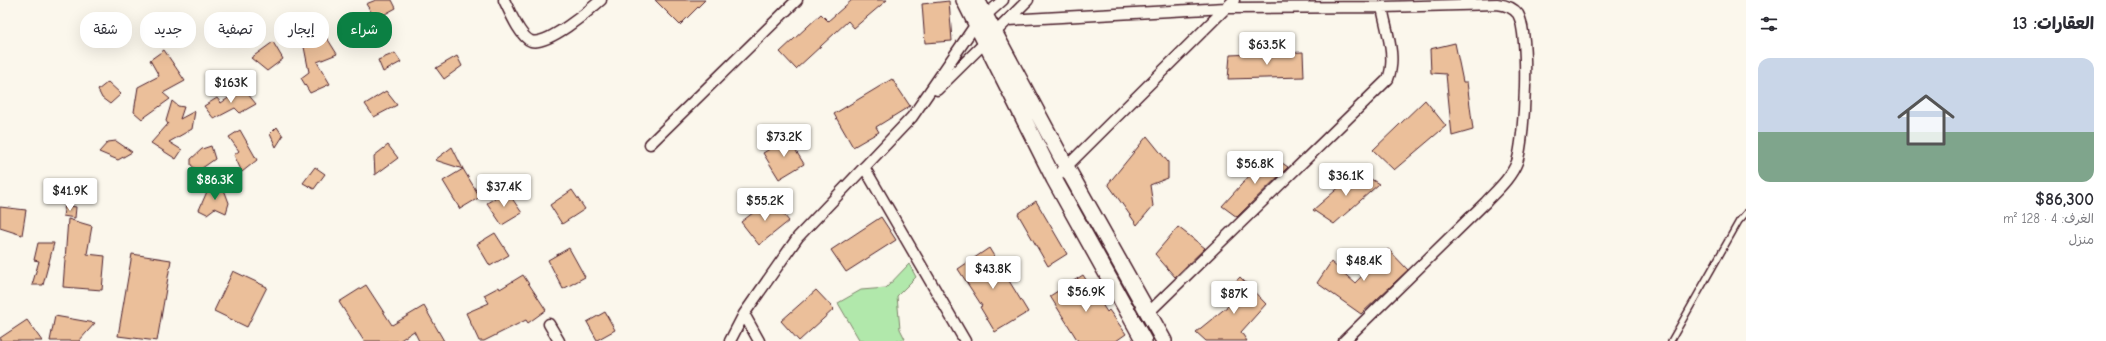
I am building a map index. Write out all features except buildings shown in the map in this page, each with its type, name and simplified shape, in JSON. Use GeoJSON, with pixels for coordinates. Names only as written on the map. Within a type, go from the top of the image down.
{"type":"FeatureCollection","features":[{"type":"Feature","properties":{"kind":"main road"},"geometry":{"type":"LineString","coordinates":[[964,0],[981,21],[1067,168],[1164,341]]}},
{"type":"Feature","properties":{"kind":"main road"},"geometry":{"type":"LineString","coordinates":[[978,0],[981,21]]}},
{"type":"Feature","properties":{"kind":"main road"},"geometry":{"type":"LineString","coordinates":[[990,37],[1054,179],[1144,341]]}},
{"type":"Feature","properties":{"kind":"street"},"geometry":{"type":"LineString","coordinates":[[504,0],[524,36],[530,41],[541,41],[552,36],[601,0]]}},
{"type":"Feature","properties":{"kind":"street"},"geometry":{"type":"LineString","coordinates":[[650,144],[797,0]]}},
{"type":"Feature","properties":{"kind":"street"},"geometry":{"type":"LineString","coordinates":[[922,104],[981,21],[1003,0]]}},
{"type":"Feature","properties":{"kind":"street"},"geometry":{"type":"LineString","coordinates":[[730,341],[744,314],[798,237],[922,104],[1028,0]]}},
{"type":"Feature","properties":{"kind":"street"},"geometry":{"type":"LineString","coordinates":[[1054,179],[1067,168],[1234,0]]}},
{"type":"Feature","properties":{"kind":"street"},"geometry":{"type":"LineString","coordinates":[[1008,20],[1226,8],[1382,7],[1497,4],[1509,6],[1517,13],[1523,36],[1525,82],[1521,144],[1516,164],[1505,181],[1344,341]]}},
{"type":"Feature","properties":{"kind":"street"},"geometry":{"type":"LineString","coordinates":[[1148,313],[1388,79],[1393,68],[1392,56],[1382,7]]}},
{"type":"Feature","properties":{"kind":"street"},"geometry":{"type":"LineString","coordinates":[[864,167],[965,341]]}},
{"type":"Feature","properties":{"kind":"street"},"geometry":{"type":"LineString","coordinates":[[744,314],[759,341]]}},
{"type":"Feature","properties":{"kind":"street"},"geometry":{"type":"LineString","coordinates":[[549,324],[559,341]]}},
{"type":"Feature","properties":{"kind":"lane"},"geometry":{"type":"LineString","coordinates":[[1671,341],[1739,221],[1746,213]]}},
{"type":"Feature","properties":{"kind":"green space"},"geometry":{"type":"Polygon","coordinates":[[[909,264],[916,277],[897,296],[900,329],[905,339],[901,341],[860,341],[838,303],[861,290],[886,288],[909,264]]]}}]}
